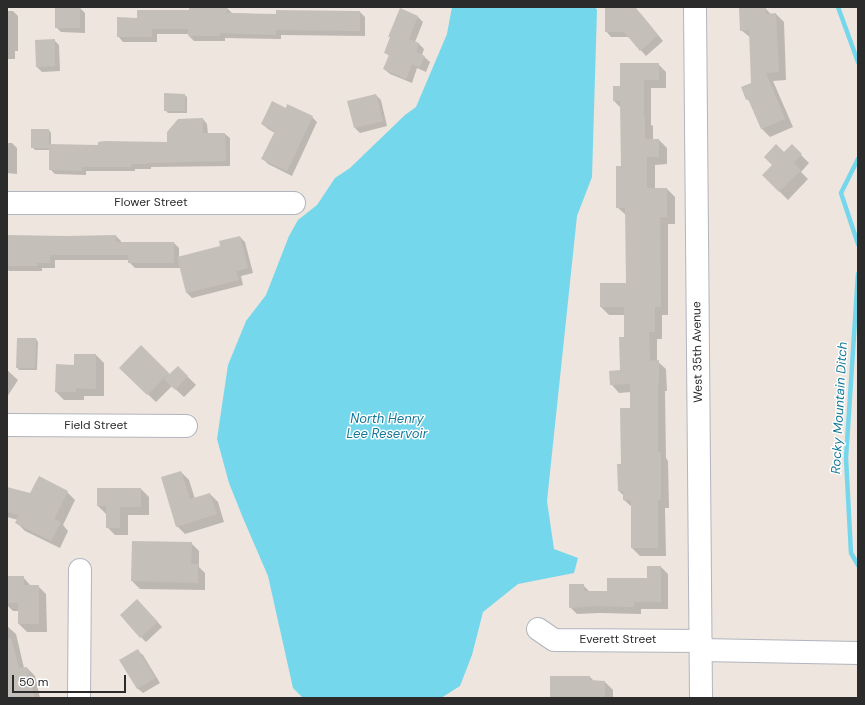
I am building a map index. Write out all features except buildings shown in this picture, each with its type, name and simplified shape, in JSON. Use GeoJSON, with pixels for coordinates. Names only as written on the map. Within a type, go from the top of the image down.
{"type":"FeatureCollection","features":[{"type":"Feature","properties":{"kind":"street","name":"West 35th Avenue"},"geometry":{"type":"LineString","coordinates":[[695,7],[701,698]]}},
{"type":"Feature","properties":{"kind":"street","name":"Flower Street"},"geometry":{"type":"LineString","coordinates":[[7,202],[294,203]]}},
{"type":"Feature","properties":{"kind":"street","name":"Field Street"},"geometry":{"type":"LineString","coordinates":[[7,425],[186,426]]}},
{"type":"Feature","properties":{"kind":"street"},"geometry":{"type":"LineString","coordinates":[[79,698],[80,570]]}},
{"type":"Feature","properties":{"kind":"street","name":"Everett Street"},"geometry":{"type":"LineString","coordinates":[[538,629],[554,640],[858,653]]}},
{"type":"Feature","properties":{"kind":"water","name":"North Henry Lee Reservoir"},"geometry":{"type":"Polygon","coordinates":[[[452,7],[595,7],[597,10],[592,177],[577,216],[547,501],[554,549],[578,558],[574,573],[518,584],[483,612],[472,655],[460,686],[441,698],[303,698],[293,688],[268,576],[229,483],[217,439],[228,365],[246,321],[266,295],[289,236],[298,220],[317,205],[335,178],[350,168],[405,115],[416,107],[447,34],[452,7]]]}},
{"type":"Feature","properties":{"kind":"waterway","name":"Rocky Mountain Ditch"},"geometry":{"type":"LineString","coordinates":[[838,7],[858,62]]}},
{"type":"Feature","properties":{"kind":"waterway","name":"Rocky Mountain Ditch"},"geometry":{"type":"LineString","coordinates":[[858,159],[841,193],[858,244]]}},
{"type":"Feature","properties":{"kind":"waterway","name":"Rocky Mountain Ditch"},"geometry":{"type":"LineString","coordinates":[[858,274],[846,458],[851,553],[858,565]]}}]}
